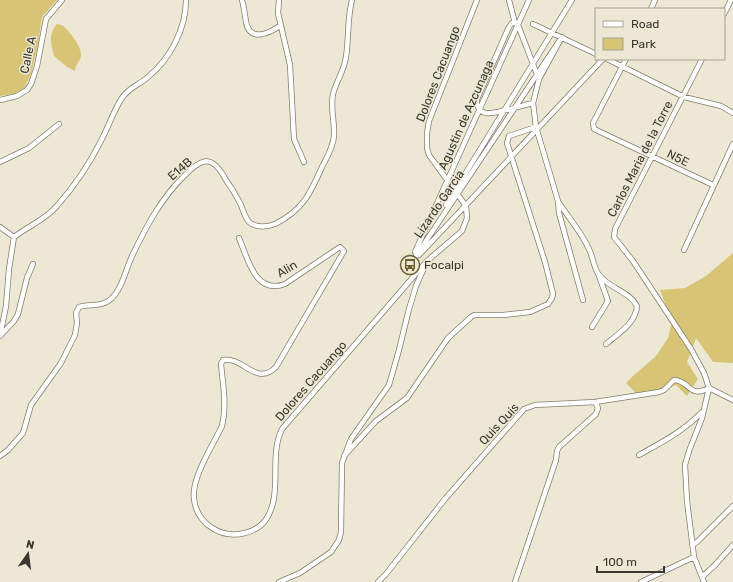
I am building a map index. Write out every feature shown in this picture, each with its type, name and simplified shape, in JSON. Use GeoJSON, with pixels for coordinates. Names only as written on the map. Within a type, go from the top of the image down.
{"type":"FeatureCollection","features":[{"type":"Feature","properties":{"kind":"street","name":"Calle A"},"geometry":{"type":"LineString","coordinates":[[0,100],[22,94],[31,84],[37,66],[46,19],[62,0]]}},
{"type":"Feature","properties":{"kind":"street"},"geometry":{"type":"LineString","coordinates":[[0,336],[6,306],[9,269],[14,237],[50,214],[76,182],[94,154],[122,98],[132,87],[152,74],[170,52],[181,29],[185,14],[186,0]]}},
{"type":"Feature","properties":{"kind":"street"},"geometry":{"type":"LineString","coordinates":[[242,0],[246,15],[246,23],[250,30],[255,34],[262,35],[281,25]]}},
{"type":"Feature","properties":{"kind":"street"},"geometry":{"type":"LineString","coordinates":[[278,0],[278,13],[290,65],[294,139],[304,162]]}},
{"type":"Feature","properties":{"kind":"street","name":"E14B"},"geometry":{"type":"LineString","coordinates":[[0,456],[8,450],[23,433],[30,405],[61,363],[75,335],[77,310],[79,307],[103,304],[110,300],[116,292],[134,250],[153,214],[186,174],[199,164],[213,162],[219,167],[240,202],[248,221],[254,225],[264,227],[274,224],[302,204],[314,186],[333,143],[334,134],[331,107],[333,93],[339,81],[346,58],[348,18],[352,0]]}},
{"type":"Feature","properties":{"kind":"street","name":"Dolores Cacuango"},"geometry":{"type":"LineString","coordinates":[[342,249],[343,254],[276,367],[271,372],[266,374],[256,373],[230,360],[223,360],[221,364],[224,419],[198,474],[194,486],[194,498],[197,511],[203,521],[212,529],[227,535],[238,535],[250,532],[259,527],[265,520],[272,509],[274,498],[276,443],[282,429],[427,261],[462,231],[468,212],[466,205],[429,155],[427,148],[427,133],[432,113],[477,0]]}},
{"type":"Feature","properties":{"kind":"street"},"geometry":{"type":"LineString","coordinates":[[509,0],[516,24],[538,77]]}},
{"type":"Feature","properties":{"kind":"street"},"geometry":{"type":"LineString","coordinates":[[516,24],[529,0]]}},
{"type":"Feature","properties":{"kind":"street","name":"Lizardo Garcia"},"geometry":{"type":"LineString","coordinates":[[410,265],[572,0]]}},
{"type":"Feature","properties":{"kind":"street"},"geometry":{"type":"LineString","coordinates":[[652,8],[655,0]]}},
{"type":"Feature","properties":{"kind":"street"},"geometry":{"type":"LineString","coordinates":[[725,12],[731,0]]}},
{"type":"Feature","properties":{"kind":"street"},"geometry":{"type":"LineString","coordinates":[[516,24],[512,23],[509,27],[477,99],[478,106],[486,114],[490,114],[533,103]]}},
{"type":"Feature","properties":{"kind":"street"},"geometry":{"type":"LineString","coordinates":[[533,24],[595,54]]}},
{"type":"Feature","properties":{"kind":"street","name":"Lizardo Garcia"},"geometry":{"type":"LineString","coordinates":[[456,192],[515,107],[538,77],[562,37]]}},
{"type":"Feature","properties":{"kind":"street"},"geometry":{"type":"LineString","coordinates":[[410,265],[512,156],[536,128],[602,60]]}},
{"type":"Feature","properties":{"kind":"street"},"geometry":{"type":"LineString","coordinates":[[609,60],[684,96],[720,106],[733,113]]}},
{"type":"Feature","properties":{"kind":"street"},"geometry":{"type":"LineString","coordinates":[[622,66],[625,60]]}},
{"type":"Feature","properties":{"kind":"street","name":"Carlos Maria de la Torre"},"geometry":{"type":"LineString","coordinates":[[702,60],[615,229],[614,237],[633,261],[699,362],[709,388]]}},
{"type":"Feature","properties":{"kind":"street","name":"N5E"},"geometry":{"type":"LineString","coordinates":[[622,66],[593,123],[593,126],[597,131],[713,185]]}},
{"type":"Feature","properties":{"kind":"street","name":"Lizardo Garcia"},"geometry":{"type":"LineString","coordinates":[[538,77],[533,103],[536,128],[558,201],[559,213],[584,300]]}},
{"type":"Feature","properties":{"kind":"street","name":"Agustin de Azcunaga"},"geometry":{"type":"LineString","coordinates":[[410,265],[480,109]]}},
{"type":"Feature","properties":{"kind":"street"},"geometry":{"type":"LineString","coordinates":[[0,162],[29,148],[59,124]]}},
{"type":"Feature","properties":{"kind":"street"},"geometry":{"type":"LineString","coordinates":[[344,456],[376,422],[407,398],[448,338],[471,317],[474,315],[503,315],[530,312],[544,306],[550,301],[553,294],[545,262],[507,143],[509,136],[536,128]]}},
{"type":"Feature","properties":{"kind":"street"},"geometry":{"type":"LineString","coordinates":[[684,250],[733,144]]}},
{"type":"Feature","properties":{"kind":"street"},"geometry":{"type":"LineString","coordinates":[[558,201],[589,249],[608,301],[592,327]]}},
{"type":"Feature","properties":{"kind":"street"},"geometry":{"type":"LineString","coordinates":[[0,227],[14,237]]}},
{"type":"Feature","properties":{"kind":"street","name":"Alin"},"geometry":{"type":"LineString","coordinates":[[239,238],[253,273],[261,282],[269,286],[285,284],[336,248],[342,249]]}},
{"type":"Feature","properties":{"kind":"street"},"geometry":{"type":"LineString","coordinates":[[280,582],[300,573],[331,552],[336,546],[341,532],[342,463],[344,456],[351,439],[389,385],[416,286],[427,261]]}},
{"type":"Feature","properties":{"kind":"street"},"geometry":{"type":"LineString","coordinates":[[0,336],[14,322],[18,314],[27,278],[33,264]]}},
{"type":"Feature","properties":{"kind":"street"},"geometry":{"type":"LineString","coordinates":[[598,275],[617,290],[630,297],[637,306],[637,313],[626,328],[606,344]]}},
{"type":"Feature","properties":{"kind":"street","name":"Quis Quis"},"geometry":{"type":"LineString","coordinates":[[378,582],[445,500],[524,409],[535,405],[596,402],[658,392],[664,390],[674,380],[683,382],[692,391],[702,392],[709,388]]}},
{"type":"Feature","properties":{"kind":"street"},"geometry":{"type":"LineString","coordinates":[[704,582],[694,557],[692,545],[685,465],[705,408],[709,388],[733,400]]}},
{"type":"Feature","properties":{"kind":"street"},"geometry":{"type":"LineString","coordinates":[[515,582],[556,460],[557,451],[563,443],[596,414],[598,408],[596,402]]}},
{"type":"Feature","properties":{"kind":"street"},"geometry":{"type":"LineString","coordinates":[[639,455],[666,441],[682,430],[705,408]]}},
{"type":"Feature","properties":{"kind":"street"},"geometry":{"type":"LineString","coordinates":[[692,545],[697,542],[733,506]]}},
{"type":"Feature","properties":{"kind":"street"},"geometry":{"type":"LineString","coordinates":[[702,577],[733,545]]}},
{"type":"Feature","properties":{"kind":"street"},"geometry":{"type":"LineString","coordinates":[[641,582],[694,557]]}},
{"type":"Feature","properties":{"kind":"green space"},"geometry":{"type":"Polygon","coordinates":[[[0,0],[57,0],[42,17],[38,45],[31,74],[24,89],[13,94],[0,96],[0,0]]]}},
{"type":"Feature","properties":{"kind":"green space"},"geometry":{"type":"Polygon","coordinates":[[[57,24],[69,31],[80,49],[81,56],[75,71],[67,67],[54,56],[51,35],[57,24]]]}},
{"type":"Feature","properties":{"kind":"green space"},"geometry":{"type":"Polygon","coordinates":[[[733,253],[733,363],[713,362],[696,338],[687,362],[698,379],[687,396],[676,385],[641,398],[626,383],[656,356],[668,338],[672,322],[660,290],[685,288],[706,276],[733,253]]]}},
{"type":"Feature","properties":{"kind":"place","name":"Focalpi"},"geometry":{"type":"Point","coordinates":[410,265]}}]}
